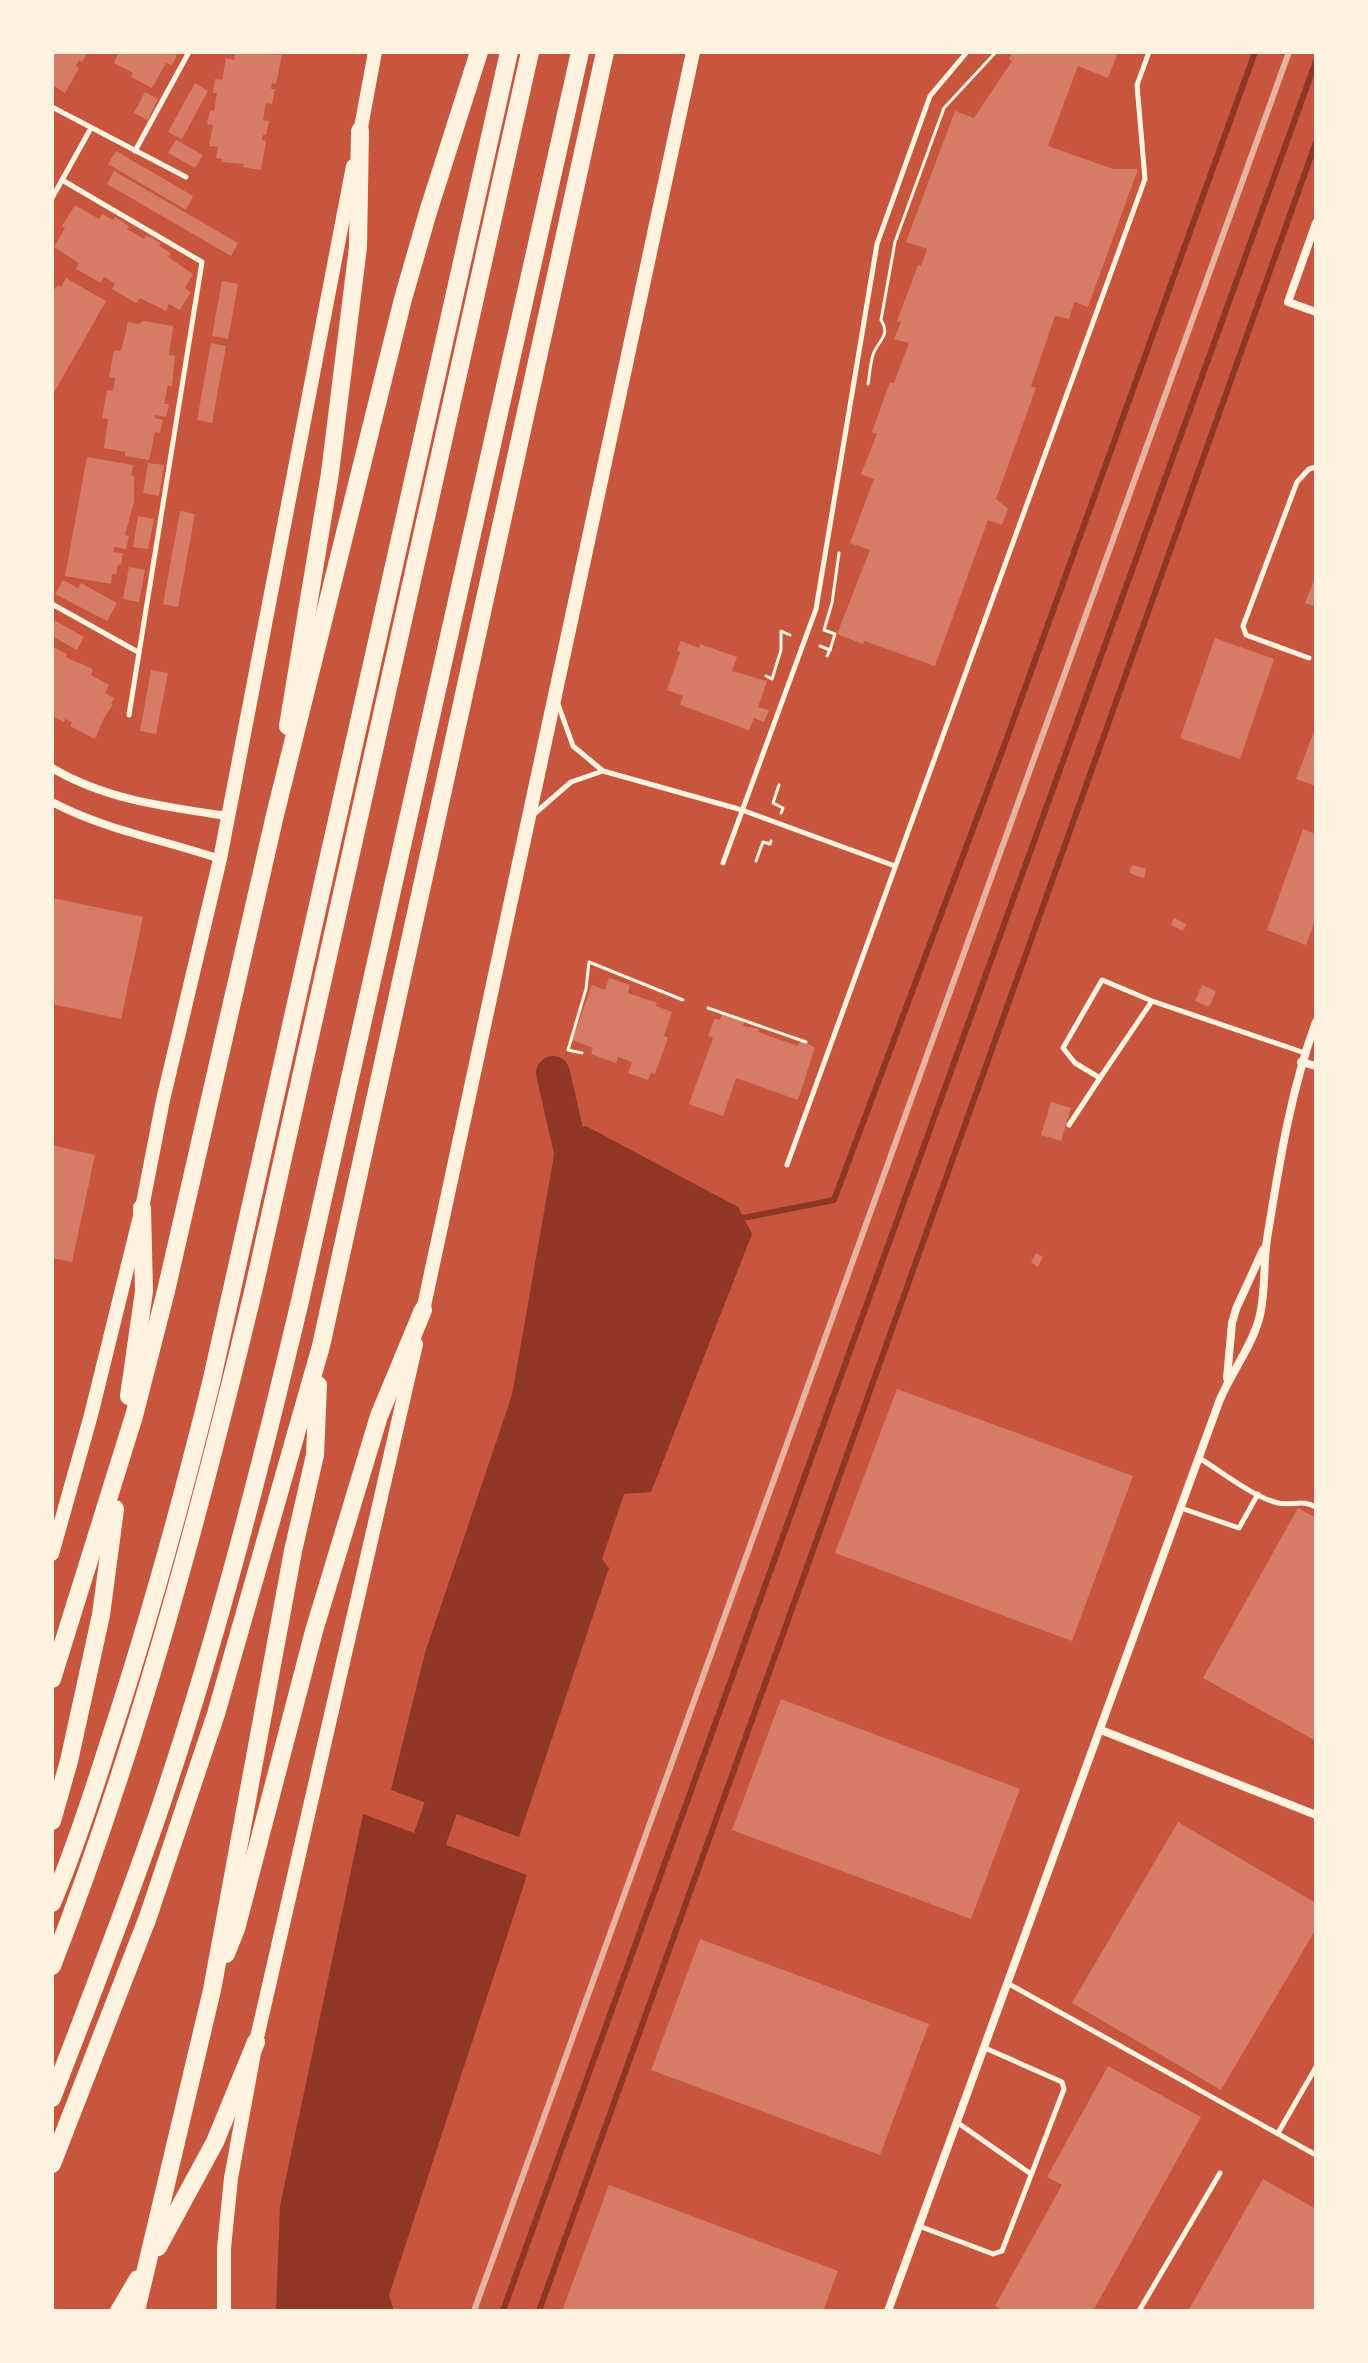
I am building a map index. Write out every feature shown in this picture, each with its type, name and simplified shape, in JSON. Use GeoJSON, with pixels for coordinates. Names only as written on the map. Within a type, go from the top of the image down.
{"type":"FeatureCollection","features":[{"type":"Feature","properties":{"kind":"highway"},"geometry":{"type":"LineString","coordinates":[[52,1679],[134,1416],[275,815],[403,299],[479,52]]}},
{"type":"Feature","properties":{"kind":"highway"},"geometry":{"type":"LineString","coordinates":[[52,1903],[71,1856],[130,1679],[211,1383],[509,52]]}},
{"type":"Feature","properties":{"kind":"highway"},"geometry":{"type":"LineString","coordinates":[[52,1966],[149,1682],[212,1460],[253,1292],[530,52]]}},
{"type":"Feature","properties":{"kind":"highway"},"geometry":{"type":"LineString","coordinates":[[52,2098],[158,1812],[226,1594],[257,1481],[580,52]]}},
{"type":"Feature","properties":{"kind":"highway"},"geometry":{"type":"LineString","coordinates":[[52,2164],[148,1917],[216,1714],[321,1346],[605,52]]}},
{"type":"Feature","properties":{"kind":"highway"},"geometry":{"type":"LineString","coordinates":[[275,815],[334,443],[358,247],[360,131]]}},
{"type":"Feature","properties":{"kind":"highway"},"geometry":{"type":"LineString","coordinates":[[52,1821],[69,1761],[101,1615],[144,1291],[142,1208]]}},
{"type":"Feature","properties":{"kind":"highway"},"geometry":{"type":"LineString","coordinates":[[212,1990],[236,1929],[314,1631],[379,1416],[423,1310]]}},
{"type":"Feature","properties":{"kind":"highway"},"geometry":{"type":"LineString","coordinates":[[136,2311],[212,1990],[293,1551],[315,1455],[321,1346]]}},
{"type":"Feature","properties":{"kind":"highway"},"geometry":{"type":"LineString","coordinates":[[119,2311],[183,2206],[209,2155],[256,2042]]}},
{"type":"Feature","properties":{"kind":"main road"},"geometry":{"type":"LineString","coordinates":[[52,1554],[87,1429],[142,1208],[163,1100],[220,859],[375,52]]}},
{"type":"Feature","properties":{"kind":"main road"},"geometry":{"type":"LineString","coordinates":[[224,2311],[224,2248],[231,2178],[256,2042],[423,1310],[693,52]]}},
{"type":"Feature","properties":{"kind":"street"},"geometry":{"type":"LineString","coordinates":[[1316,223],[1288,302],[1316,312]]}},
{"type":"Feature","properties":{"kind":"street"},"geometry":{"type":"LineString","coordinates":[[52,768],[118,797],[227,816]]}},
{"type":"Feature","properties":{"kind":"street"},"geometry":{"type":"LineString","coordinates":[[52,802],[110,827],[160,839],[220,859]]}},
{"type":"Feature","properties":{"kind":"street"},"geometry":{"type":"LineString","coordinates":[[888,2311],[1226,1384],[1260,1316],[1267,1242],[1293,1094],[1316,1022]]}},
{"type":"Feature","properties":{"kind":"street"},"geometry":{"type":"LineString","coordinates":[[1303,1058],[1316,1066]]}},
{"type":"Feature","properties":{"kind":"street"},"geometry":{"type":"LineString","coordinates":[[1226,1384],[1232,1323],[1267,1242]]}},
{"type":"Feature","properties":{"kind":"street"},"geometry":{"type":"LineString","coordinates":[[1101,1730],[1316,1815]]}},
{"type":"Feature","properties":{"kind":"lane"},"geometry":{"type":"LineString","coordinates":[[135,151],[189,52]]}},
{"type":"Feature","properties":{"kind":"lane"},"geometry":{"type":"LineString","coordinates":[[723,863],[816,609],[877,244],[930,96],[967,52]]}},
{"type":"Feature","properties":{"kind":"lane"},"geometry":{"type":"LineString","coordinates":[[787,1165],[1145,179],[1137,85],[1149,52]]}},
{"type":"Feature","properties":{"kind":"lane"},"geometry":{"type":"LineString","coordinates":[[52,107],[186,177]]}},
{"type":"Feature","properties":{"kind":"lane"},"geometry":{"type":"LineString","coordinates":[[52,198],[91,128]]}},
{"type":"Feature","properties":{"kind":"lane"},"geometry":{"type":"LineString","coordinates":[[62,180],[202,262],[129,715]]}},
{"type":"Feature","properties":{"kind":"lane"},"geometry":{"type":"LineString","coordinates":[[1309,658],[1246,635],[1243,626],[1297,482],[1309,469],[1316,467]]}},
{"type":"Feature","properties":{"kind":"lane"},"geometry":{"type":"LineString","coordinates":[[52,604],[139,653]]}},
{"type":"Feature","properties":{"kind":"lane"},"geometry":{"type":"LineString","coordinates":[[556,699],[573,746],[603,771],[742,810],[895,866]]}},
{"type":"Feature","properties":{"kind":"lane"},"geometry":{"type":"LineString","coordinates":[[529,819],[571,782],[603,771]]}},
{"type":"Feature","properties":{"kind":"lane"},"geometry":{"type":"LineString","coordinates":[[1100,1078],[1075,1063],[1063,1048],[1102,980],[1303,1058]]}},
{"type":"Feature","properties":{"kind":"lane"},"geometry":{"type":"LineString","coordinates":[[1069,1125],[1152,1001]]}},
{"type":"Feature","properties":{"kind":"lane"},"geometry":{"type":"LineString","coordinates":[[1199,1458],[1258,1494],[1280,1503],[1308,1502],[1316,1507]]}},
{"type":"Feature","properties":{"kind":"lane"},"geometry":{"type":"LineString","coordinates":[[1181,1508],[1239,1528],[1258,1494]]}},
{"type":"Feature","properties":{"kind":"lane"},"geometry":{"type":"LineString","coordinates":[[1009,1984],[1316,2155]]}},
{"type":"Feature","properties":{"kind":"lane"},"geometry":{"type":"LineString","coordinates":[[919,2226],[993,2254],[1002,2251],[1064,2089],[1064,2084],[985,2048]]}},
{"type":"Feature","properties":{"kind":"lane"},"geometry":{"type":"LineString","coordinates":[[1278,2133],[1316,2067]]}},
{"type":"Feature","properties":{"kind":"lane"},"geometry":{"type":"LineString","coordinates":[[958,2123],[1031,2174]]}},
{"type":"Feature","properties":{"kind":"lane"},"geometry":{"type":"LineString","coordinates":[[1139,2311],[1220,2173]]}},
{"type":"Feature","properties":{"kind":"path"},"geometry":{"type":"LineString","coordinates":[[866,390],[875,349],[883,343],[885,326],[881,320],[895,242],[944,108],[996,52]]}},
{"type":"Feature","properties":{"kind":"path"},"geometry":{"type":"LineString","coordinates":[[827,656],[835,634],[824,630],[832,603],[839,554]]}},
{"type":"Feature","properties":{"kind":"path"},"geometry":{"type":"LineString","coordinates":[[766,676],[772,679],[781,650],[781,631],[790,635]]}},
{"type":"Feature","properties":{"kind":"path"},"geometry":{"type":"LineString","coordinates":[[820,646],[830,650]]}},
{"type":"Feature","properties":{"kind":"path"},"geometry":{"type":"LineString","coordinates":[[779,785],[773,803],[783,808],[781,814]]}},
{"type":"Feature","properties":{"kind":"path"},"geometry":{"type":"LineString","coordinates":[[756,861],[763,842],[770,844],[771,841]]}},
{"type":"Feature","properties":{"kind":"path"},"geometry":{"type":"LineString","coordinates":[[582,1053],[568,1050],[586,989],[589,962],[683,1000]]}},
{"type":"Feature","properties":{"kind":"path"},"geometry":{"type":"LineString","coordinates":[[708,1008],[806,1042]]}},
{"type":"Feature","properties":{"kind":"shaded area"},"geometry":{"type":"Polygon","coordinates":[[[586,1126],[738,1207],[752,1234],[651,1492],[624,1494],[602,1559],[609,1568],[519,1837],[391,1790],[425,1653],[512,1395],[557,1138],[586,1126]]]}},
{"type":"Feature","properties":{"kind":"shaded area"},"geometry":{"type":"Polygon","coordinates":[[[363,1814],[527,1875],[389,2295],[394,2311],[276,2311],[280,2206],[363,1814]]]}},
{"type":"Feature","properties":{"kind":"building"},"geometry":{"type":"Polygon","coordinates":[[[52,52],[88,52],[82,62],[79,60],[76,66],[79,68],[65,93],[52,85],[52,52]]]}},
{"type":"Feature","properties":{"kind":"building"},"geometry":{"type":"Polygon","coordinates":[[[119,52],[171,52],[177,55],[172,65],[166,63],[152,88],[114,63],[119,52]]]}},
{"type":"Feature","properties":{"kind":"building"},"geometry":{"type":"Polygon","coordinates":[[[235,52],[282,55],[276,84],[272,83],[271,89],[275,89],[272,104],[266,103],[263,120],[269,121],[262,140],[266,141],[261,170],[243,167],[244,164],[222,162],[222,159],[216,158],[218,147],[209,146],[213,125],[207,124],[210,110],[214,111],[217,93],[213,93],[215,79],[222,80],[226,58],[234,60],[235,52]]]}},
{"type":"Feature","properties":{"kind":"building"},"geometry":{"type":"Polygon","coordinates":[[[1012,52],[1118,52],[1108,78],[1078,66],[1048,146],[1113,169],[1138,169],[1088,307],[1074,302],[1069,319],[1055,316],[1031,386],[1036,388],[996,499],[1008,509],[1002,525],[988,520],[935,666],[837,634],[870,550],[850,543],[874,479],[861,474],[877,434],[872,432],[890,382],[894,383],[909,343],[894,339],[901,322],[897,321],[927,249],[906,242],[955,111],[974,118],[1012,61],[1009,60],[1012,52]]]}},
{"type":"Feature","properties":{"kind":"building"},"geometry":{"type":"Polygon","coordinates":[[[195,83],[208,91],[182,139],[168,132],[195,83]]]}},
{"type":"Feature","properties":{"kind":"building"},"geometry":{"type":"Polygon","coordinates":[[[145,92],[158,99],[148,120],[134,113],[145,92]]]}},
{"type":"Feature","properties":{"kind":"building"},"geometry":{"type":"Polygon","coordinates":[[[176,140],[203,155],[195,168],[168,153],[176,140]]]}},
{"type":"Feature","properties":{"kind":"building"},"geometry":{"type":"Polygon","coordinates":[[[116,151],[193,196],[186,210],[108,164],[116,151]]]}},
{"type":"Feature","properties":{"kind":"building"},"geometry":{"type":"Polygon","coordinates":[[[114,171],[238,243],[231,256],[107,184],[114,171]]]}},
{"type":"Feature","properties":{"kind":"building"},"geometry":{"type":"Polygon","coordinates":[[[75,205],[99,219],[102,214],[113,220],[115,217],[144,239],[146,235],[161,243],[159,246],[171,253],[168,257],[193,274],[185,288],[191,292],[180,310],[169,304],[166,311],[140,298],[136,303],[112,289],[115,283],[104,277],[101,283],[76,269],[79,263],[54,247],[75,205]]]}},
{"type":"Feature","properties":{"kind":"building"},"geometry":{"type":"Polygon","coordinates":[[[66,278],[106,301],[52,396],[52,292],[58,285],[61,287],[66,278]]]}},
{"type":"Feature","properties":{"kind":"building"},"geometry":{"type":"Polygon","coordinates":[[[222,281],[238,284],[228,339],[212,336],[222,281]]]}},
{"type":"Feature","properties":{"kind":"building"},"geometry":{"type":"Polygon","coordinates":[[[144,321],[173,326],[169,355],[175,356],[172,386],[168,385],[164,404],[169,404],[166,417],[155,415],[155,418],[163,420],[160,433],[155,432],[149,460],[104,448],[108,419],[102,418],[107,390],[113,391],[115,378],[109,377],[114,350],[121,351],[128,322],[138,324],[144,321]]]}},
{"type":"Feature","properties":{"kind":"building"},"geometry":{"type":"Polygon","coordinates":[[[211,343],[226,346],[212,423],[197,420],[211,343]]]}},
{"type":"Feature","properties":{"kind":"building"},"geometry":{"type":"Polygon","coordinates":[[[87,457],[133,465],[134,502],[125,535],[129,536],[126,549],[114,547],[113,552],[123,553],[121,565],[118,565],[116,574],[112,574],[111,584],[65,576],[87,457]]]}},
{"type":"Feature","properties":{"kind":"building"},"geometry":{"type":"Polygon","coordinates":[[[148,463],[164,465],[159,496],[143,493],[148,463]]]}},
{"type":"Feature","properties":{"kind":"building"},"geometry":{"type":"Polygon","coordinates":[[[180,511],[195,514],[178,607],[163,604],[180,511]]]}},
{"type":"Feature","properties":{"kind":"building"},"geometry":{"type":"Polygon","coordinates":[[[138,516],[154,519],[148,549],[133,547],[138,516]]]}},
{"type":"Feature","properties":{"kind":"building"},"geometry":{"type":"Polygon","coordinates":[[[129,567],[145,570],[139,602],[123,599],[129,567]]]}},
{"type":"Feature","properties":{"kind":"building"},"geometry":{"type":"Polygon","coordinates":[[[1316,575],[1316,607],[1305,603],[1316,575]]]}},
{"type":"Feature","properties":{"kind":"building"},"geometry":{"type":"Polygon","coordinates":[[[63,580],[78,588],[81,583],[117,603],[107,621],[55,594],[63,580]]]}},
{"type":"Feature","properties":{"kind":"building"},"geometry":{"type":"Polygon","coordinates":[[[52,619],[84,637],[77,650],[52,636],[52,619]]]}},
{"type":"Feature","properties":{"kind":"building"},"geometry":{"type":"Polygon","coordinates":[[[1215,638],[1274,659],[1240,759],[1180,738],[1215,638]]]}},
{"type":"Feature","properties":{"kind":"building"},"geometry":{"type":"Polygon","coordinates":[[[681,641],[737,657],[732,671],[767,681],[758,707],[769,710],[764,722],[754,718],[749,730],[680,705],[683,696],[667,690],[681,641]]]}},
{"type":"Feature","properties":{"kind":"building"},"geometry":{"type":"Polygon","coordinates":[[[53,647],[67,654],[65,657],[93,669],[91,675],[109,685],[105,693],[114,698],[113,705],[95,739],[70,726],[72,722],[52,716],[53,647]]]}},
{"type":"Feature","properties":{"kind":"building"},"geometry":{"type":"Polygon","coordinates":[[[151,670],[168,673],[156,734],[140,731],[151,670]]]}},
{"type":"Feature","properties":{"kind":"building"},"geometry":{"type":"Polygon","coordinates":[[[1316,726],[1316,786],[1296,779],[1316,726]]]}},
{"type":"Feature","properties":{"kind":"building"},"geometry":{"type":"Polygon","coordinates":[[[1303,829],[1316,834],[1316,918],[1306,945],[1267,930],[1303,829]]]}},
{"type":"Feature","properties":{"kind":"building"},"geometry":{"type":"Polygon","coordinates":[[[1132,865],[1146,869],[1144,878],[1129,873],[1132,865]]]}},
{"type":"Feature","properties":{"kind":"building"},"geometry":{"type":"Polygon","coordinates":[[[52,898],[143,917],[121,1019],[52,1004],[52,898]]]}},
{"type":"Feature","properties":{"kind":"building"},"geometry":{"type":"Polygon","coordinates":[[[1174,918],[1186,924],[1183,931],[1171,925],[1174,918]]]}},
{"type":"Feature","properties":{"kind":"building"},"geometry":{"type":"Polygon","coordinates":[[[609,978],[630,985],[628,993],[672,1012],[664,1036],[668,1038],[655,1074],[651,1073],[648,1080],[628,1073],[632,1062],[618,1057],[616,1063],[591,1054],[593,1048],[572,1040],[592,985],[605,990],[609,978]]]}},
{"type":"Feature","properties":{"kind":"building"},"geometry":{"type":"Polygon","coordinates":[[[1202,985],[1216,991],[1209,1007],[1195,1001],[1202,985]]]}},
{"type":"Feature","properties":{"kind":"building"},"geometry":{"type":"Polygon","coordinates":[[[722,1014],[744,1022],[743,1026],[759,1029],[758,1032],[798,1046],[800,1041],[815,1047],[798,1100],[736,1078],[723,1116],[689,1104],[713,1038],[708,1036],[714,1019],[720,1020],[722,1014]]]}},
{"type":"Feature","properties":{"kind":"building"},"geometry":{"type":"Polygon","coordinates":[[[1051,1102],[1071,1108],[1061,1141],[1041,1135],[1051,1102]]]}},
{"type":"Feature","properties":{"kind":"building"},"geometry":{"type":"Polygon","coordinates":[[[52,1145],[95,1155],[72,1262],[52,1258],[52,1145]]]}},
{"type":"Feature","properties":{"kind":"building"},"geometry":{"type":"Polygon","coordinates":[[[1036,1253],[1043,1257],[1038,1267],[1031,1262],[1036,1253]]]}},
{"type":"Feature","properties":{"kind":"building"},"geometry":{"type":"Polygon","coordinates":[[[897,1389],[1133,1476],[1072,1641],[835,1553],[897,1389]]]}},
{"type":"Feature","properties":{"kind":"building"},"geometry":{"type":"Polygon","coordinates":[[[1298,1508],[1316,1518],[1316,1741],[1203,1678],[1298,1508]]]}},
{"type":"Feature","properties":{"kind":"building"},"geometry":{"type":"Polygon","coordinates":[[[781,1699],[1020,1789],[971,1919],[732,1830],[781,1699]]]}},
{"type":"Feature","properties":{"kind":"building"},"geometry":{"type":"Polygon","coordinates":[[[1178,1822],[1316,1903],[1316,1929],[1221,2090],[1072,2003],[1178,1822]]]}},
{"type":"Feature","properties":{"kind":"building"},"geometry":{"type":"Polygon","coordinates":[[[700,1939],[929,2024],[880,2155],[651,2070],[700,1939]]]}},
{"type":"Feature","properties":{"kind":"building"},"geometry":{"type":"Polygon","coordinates":[[[1108,2066],[1201,2117],[1093,2311],[1005,2311],[995,2306],[1062,2185],[1047,2177],[1108,2066]]]}},
{"type":"Feature","properties":{"kind":"building"},"geometry":{"type":"Polygon","coordinates":[[[1263,2179],[1316,2209],[1316,2311],[1188,2311],[1263,2179]]]}},
{"type":"Feature","properties":{"kind":"building"},"geometry":{"type":"Polygon","coordinates":[[[609,2185],[838,2271],[823,2311],[562,2311],[609,2185]]]}},
{"type":"Feature","properties":{"kind":"waterway"},"geometry":{"type":"LineString","coordinates":[[739,1221],[834,1200],[1004,746],[1255,52]]}},
{"type":"Feature","properties":{"kind":"waterway"},"geometry":{"type":"LineString","coordinates":[[503,2311],[1316,61]]}},
{"type":"Feature","properties":{"kind":"waterway"},"geometry":{"type":"LineString","coordinates":[[539,2311],[1316,142]]}},
{"type":"Feature","properties":{"kind":"waterway"},"geometry":{"type":"LineString","coordinates":[[553,1073],[577,1178]]}},
{"type":"Feature","properties":{"kind":"waterway"},"geometry":{"type":"LineString","coordinates":[[415,1883],[455,1766]]}},
{"type":"Feature","properties":{"kind":"railway"},"geometry":{"type":"LineString","coordinates":[[474,2311],[1289,52]]}}]}
